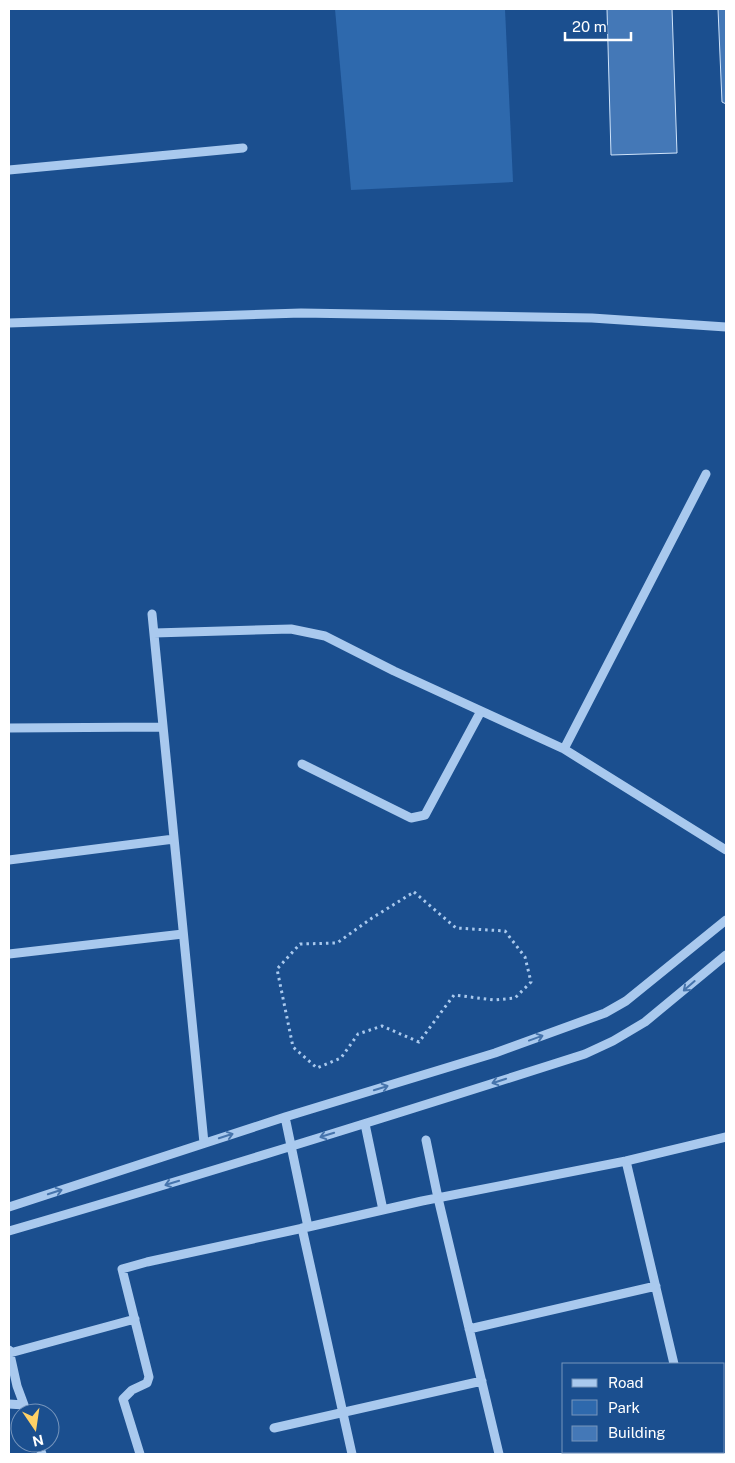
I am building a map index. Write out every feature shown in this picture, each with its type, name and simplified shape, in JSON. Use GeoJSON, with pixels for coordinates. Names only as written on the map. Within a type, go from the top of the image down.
{"type":"FeatureCollection","features":[{"type":"Feature","properties":{"kind":"street"},"geometry":{"type":"LineString","coordinates":[[9,170],[243,148]]}},
{"type":"Feature","properties":{"kind":"street"},"geometry":{"type":"LineString","coordinates":[[9,323],[301,313],[592,318],[726,327]]}},
{"type":"Feature","properties":{"kind":"street"},"geometry":{"type":"LineString","coordinates":[[564,749],[706,474]]}},
{"type":"Feature","properties":{"kind":"street"},"geometry":{"type":"LineString","coordinates":[[152,614],[204,1143]]}},
{"type":"Feature","properties":{"kind":"street"},"geometry":{"type":"LineString","coordinates":[[154,633],[291,629],[325,636],[394,671],[564,749],[726,850]]}},
{"type":"Feature","properties":{"kind":"street"},"geometry":{"type":"LineString","coordinates":[[302,764],[411,818],[425,815],[481,711]]}},
{"type":"Feature","properties":{"kind":"street"},"geometry":{"type":"LineString","coordinates":[[9,728],[163,727]]}},
{"type":"Feature","properties":{"kind":"street"},"geometry":{"type":"LineString","coordinates":[[9,860],[174,839]]}},
{"type":"Feature","properties":{"kind":"street"},"geometry":{"type":"LineString","coordinates":[[9,1206],[285,1117],[495,1053],[605,1013],[626,1001],[725,924]]}},
{"type":"Feature","properties":{"kind":"street"},"geometry":{"type":"LineString","coordinates":[[9,954],[183,934]]}},
{"type":"Feature","properties":{"kind":"street"},"geometry":{"type":"LineString","coordinates":[[9,1231],[128,1197],[585,1054],[645,1022],[726,955]]}},
{"type":"Feature","properties":{"kind":"street"},"geometry":{"type":"LineString","coordinates":[[285,1117],[292,1146],[305,1227],[352,1454]]}},
{"type":"Feature","properties":{"kind":"street"},"geometry":{"type":"LineString","coordinates":[[365,1124],[383,1210]]}},
{"type":"Feature","properties":{"kind":"street"},"geometry":{"type":"LineString","coordinates":[[140,1454],[123,1399],[132,1390],[147,1383],[149,1377],[122,1269],[305,1227],[626,1160],[726,1137]]}},
{"type":"Feature","properties":{"kind":"street"},"geometry":{"type":"LineString","coordinates":[[426,1140],[499,1454]]}},
{"type":"Feature","properties":{"kind":"street"},"geometry":{"type":"LineString","coordinates":[[626,1160],[674,1363]]}},
{"type":"Feature","properties":{"kind":"street"},"geometry":{"type":"LineString","coordinates":[[469,1329],[656,1286]]}},
{"type":"Feature","properties":{"kind":"street"},"geometry":{"type":"LineString","coordinates":[[23,1403],[9,1352],[135,1319]]}},
{"type":"Feature","properties":{"kind":"street"},"geometry":{"type":"LineString","coordinates":[[274,1428],[482,1381]]}},
{"type":"Feature","properties":{"kind":"path"},"geometry":{"type":"LineString","coordinates":[[414,892],[456,928],[505,931],[526,957],[531,982],[516,998],[494,1000],[454,995],[419,1042],[382,1026],[358,1034],[341,1058],[317,1068],[293,1047],[277,969],[300,944],[336,943],[414,892]]}},
{"type":"Feature","properties":{"kind":"green space"},"geometry":{"type":"Polygon","coordinates":[[[335,9],[505,9],[513,182],[351,190],[335,9]]]}},
{"type":"Feature","properties":{"kind":"building"},"geometry":{"type":"Polygon","coordinates":[[[607,9],[672,9],[677,153],[611,155],[607,9]]]}},
{"type":"Feature","properties":{"kind":"building"},"geometry":{"type":"Polygon","coordinates":[[[718,9],[726,9],[726,104],[722,102],[718,9]]]}}]}
